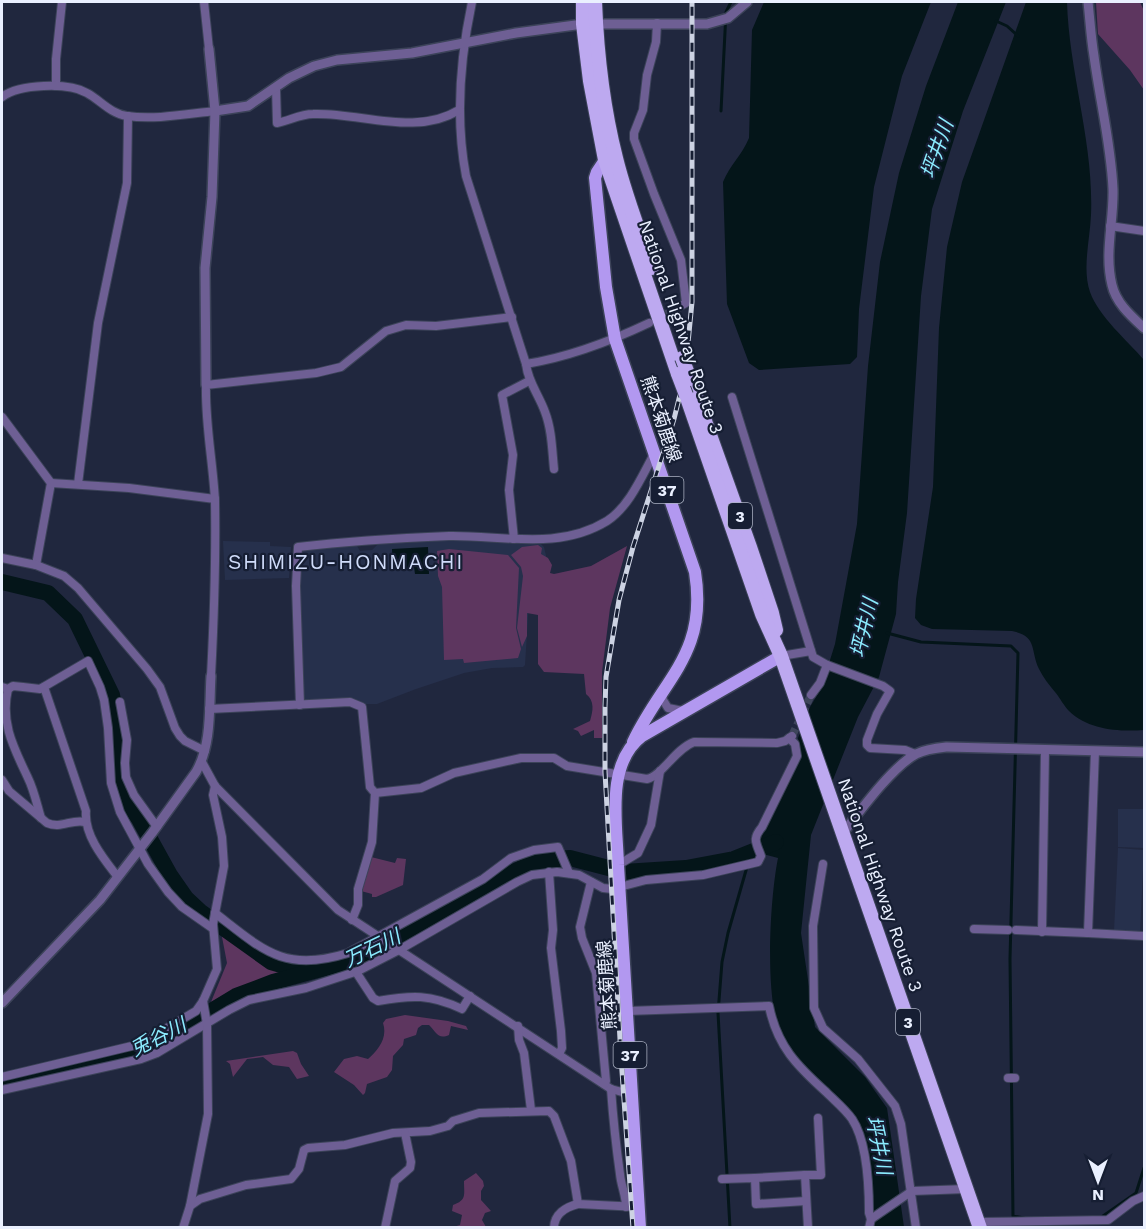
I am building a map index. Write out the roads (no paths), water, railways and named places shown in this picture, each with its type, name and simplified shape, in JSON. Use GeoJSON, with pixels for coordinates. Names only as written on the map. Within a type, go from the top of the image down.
{"type":"FeatureCollection","features":[{"type":"Feature","properties":{"kind":"highway","name":"National Highway Route 3"},"geometry":{"type":"LineString","coordinates":[[583,2],[590,24],[615,156],[682,358],[686,395],[762,614],[781,656],[979,1225]]}},
{"type":"Feature","properties":{"kind":"highway","name":"National Highway Route 3"},"geometry":{"type":"LineString","coordinates":[[595,2],[590,24],[593,103],[604,160],[684,376],[714,443],[772,613],[781,656]]}},
{"type":"Feature","properties":{"kind":"main road","name":"熊本菊鹿線"},"geometry":{"type":"LineString","coordinates":[[604,160],[596,178],[606,286],[615,339],[695,572],[698,609],[693,637],[686,656],[640,726],[632,743],[620,774],[615,806],[640,1227]]}},
{"type":"Feature","properties":{"kind":"main road"},"geometry":{"type":"LineString","coordinates":[[632,743],[781,656]]}},
{"type":"Feature","properties":{"kind":"street"},"geometry":{"type":"LineString","coordinates":[[56,86],[56,59],[62,2]]}},
{"type":"Feature","properties":{"kind":"street"},"geometry":{"type":"LineString","coordinates":[[2,1003],[100,900],[142,847],[202,762],[205,751],[216,570],[215,499],[207,416],[205,268],[213,186],[215,111],[204,2]]}},
{"type":"Feature","properties":{"kind":"street"},"geometry":{"type":"LineString","coordinates":[[472,2],[463,44],[459,110],[460,139],[466,176],[512,317],[530,381],[548,421],[554,469]]}},
{"type":"Feature","properties":{"kind":"street"},"geometry":{"type":"LineString","coordinates":[[2,97],[15,90],[56,86],[80,89],[113,111],[128,116],[215,111],[248,106],[290,78],[314,66],[338,60],[412,53],[516,33],[590,24],[707,24],[724,20],[747,2]]}},
{"type":"Feature","properties":{"kind":"street"},"geometry":{"type":"LineString","coordinates":[[1088,2],[1094,58],[1110,144],[1113,192],[1109,271],[1112,288],[1128,312],[1144,328]]}},
{"type":"Feature","properties":{"kind":"street"},"geometry":{"type":"LineString","coordinates":[[657,23],[656,42],[647,75],[643,110],[634,139],[681,260],[686,303],[677,308]]}},
{"type":"Feature","properties":{"kind":"street"},"geometry":{"type":"LineString","coordinates":[[276,88],[277,123],[312,114],[417,122],[442,118],[459,110]]}},
{"type":"Feature","properties":{"kind":"street"},"geometry":{"type":"LineString","coordinates":[[78,483],[98,323],[127,183],[128,116]]}},
{"type":"Feature","properties":{"kind":"street"},"geometry":{"type":"LineString","coordinates":[[1110,226],[1144,231]]}},
{"type":"Feature","properties":{"kind":"street"},"geometry":{"type":"LineString","coordinates":[[206,386],[316,373],[341,367],[386,332],[406,325],[436,326],[512,317]]}},
{"type":"Feature","properties":{"kind":"street"},"geometry":{"type":"LineString","coordinates":[[526,364],[558,357],[615,339],[650,323]]}},
{"type":"Feature","properties":{"kind":"street"},"geometry":{"type":"LineString","coordinates":[[514,539],[509,496],[513,455],[502,395],[530,381]]}},
{"type":"Feature","properties":{"kind":"street"},"geometry":{"type":"LineString","coordinates":[[732,397],[813,657],[890,691],[877,714],[867,745],[870,748],[905,750],[915,754]]}},
{"type":"Feature","properties":{"kind":"street"},"geometry":{"type":"LineString","coordinates":[[2,417],[51,483],[36,565]]}},
{"type":"Feature","properties":{"kind":"street"},"geometry":{"type":"LineString","coordinates":[[300,705],[296,586],[298,547],[363,540],[453,536],[514,539],[572,536],[608,520],[631,494],[654,454]]}},
{"type":"Feature","properties":{"kind":"street"},"geometry":{"type":"LineString","coordinates":[[51,483],[78,483],[215,499]]}},
{"type":"Feature","properties":{"kind":"street"},"geometry":{"type":"LineString","coordinates":[[2,558],[36,565],[64,576],[78,588],[154,678],[165,698],[180,736],[205,751]]}},
{"type":"Feature","properties":{"kind":"street"},"geometry":{"type":"LineString","coordinates":[[781,656],[811,651]]}},
{"type":"Feature","properties":{"kind":"street"},"geometry":{"type":"LineString","coordinates":[[41,818],[29,780],[11,741],[5,688],[45,687],[87,661],[100,687],[107,714],[114,796],[120,812],[142,847],[148,864],[182,907],[214,920],[268,952],[282,957],[325,960],[348,953],[483,879],[518,855],[558,847],[568,871]]}},
{"type":"Feature","properties":{"kind":"street"},"geometry":{"type":"LineString","coordinates":[[811,695],[831,666]]}},
{"type":"Feature","properties":{"kind":"street"},"geometry":{"type":"LineString","coordinates":[[45,687],[86,811],[85,822],[99,852],[117,876]]}},
{"type":"Feature","properties":{"kind":"street"},"geometry":{"type":"LineString","coordinates":[[662,694],[668,708],[684,712]]}},
{"type":"Feature","properties":{"kind":"street"},"geometry":{"type":"LineString","coordinates":[[120,702],[127,740],[126,777],[154,830]]}},
{"type":"Feature","properties":{"kind":"street"},"geometry":{"type":"LineString","coordinates":[[209,709],[350,702],[362,707],[370,787],[375,793],[372,842],[358,889],[358,905],[352,920]]}},
{"type":"Feature","properties":{"kind":"street"},"geometry":{"type":"LineString","coordinates":[[2,1090],[141,1059],[249,1000],[306,988],[356,972],[532,875],[568,871],[603,888],[720,871],[758,862],[761,856],[756,834],[797,756],[791,737],[777,743],[694,742],[686,745],[653,778],[647,779],[567,766],[548,757],[521,758],[454,773],[421,788],[375,793]]}},
{"type":"Feature","properties":{"kind":"street"},"geometry":{"type":"LineString","coordinates":[[843,832],[883,784],[915,754],[932,748],[1144,752]]}},
{"type":"Feature","properties":{"kind":"street"},"geometry":{"type":"LineString","coordinates":[[1042,932],[1046,750]]}},
{"type":"Feature","properties":{"kind":"street"},"geometry":{"type":"LineString","coordinates":[[1088,933],[1095,751]]}},
{"type":"Feature","properties":{"kind":"street"},"geometry":{"type":"LineString","coordinates":[[202,762],[215,786],[338,910],[608,1086],[633,1095]]}},
{"type":"Feature","properties":{"kind":"street"},"geometry":{"type":"LineString","coordinates":[[618,865],[638,853],[651,825],[660,770]]}},
{"type":"Feature","properties":{"kind":"street"},"geometry":{"type":"LineString","coordinates":[[2,780],[9,791],[54,826],[85,822]]}},
{"type":"Feature","properties":{"kind":"street"},"geometry":{"type":"LineString","coordinates":[[183,1227],[190,1206],[208,1114],[205,1005],[217,969],[214,920],[224,866],[220,823],[213,795],[215,786]]}},
{"type":"Feature","properties":{"kind":"street"},"geometry":{"type":"LineString","coordinates":[[823,864],[813,926],[814,1008],[823,1028],[858,1059],[895,1106],[901,1124],[908,1193],[916,1227]]}},
{"type":"Feature","properties":{"kind":"street"},"geometry":{"type":"LineString","coordinates":[[549,873],[553,930],[551,948],[562,1048],[559,1054]]}},
{"type":"Feature","properties":{"kind":"street"},"geometry":{"type":"LineString","coordinates":[[591,882],[580,927],[594,967],[599,994],[606,1081],[620,1179],[626,1194],[626,1207]]}},
{"type":"Feature","properties":{"kind":"street"},"geometry":{"type":"LineString","coordinates":[[974,929],[1144,936]]}},
{"type":"Feature","properties":{"kind":"street"},"geometry":{"type":"LineString","coordinates":[[356,972],[373,998],[378,1001],[410,995],[443,1000],[462,1009],[470,996]]}},
{"type":"Feature","properties":{"kind":"street"},"geometry":{"type":"LineString","coordinates":[[2,1077],[136,1045],[205,1005]]}},
{"type":"Feature","properties":{"kind":"street"},"geometry":{"type":"LineString","coordinates":[[627,1011],[770,1006],[778,1036],[793,1061],[853,1120],[860,1137],[866,1166],[869,1213],[872,1221],[908,1193],[966,1189]]}},
{"type":"Feature","properties":{"kind":"street"},"geometry":{"type":"LineString","coordinates":[[518,1026],[531,1110]]}},
{"type":"Feature","properties":{"kind":"street"},"geometry":{"type":"LineString","coordinates":[[190,1206],[200,1199],[246,1185],[291,1179],[298,1169],[303,1150],[309,1148],[345,1144],[393,1133],[430,1131],[479,1113],[531,1110],[549,1111],[554,1116],[571,1161],[578,1204]]}},
{"type":"Feature","properties":{"kind":"street"},"geometry":{"type":"LineString","coordinates":[[722,1179],[821,1175],[818,1118]]}},
{"type":"Feature","properties":{"kind":"street"},"geometry":{"type":"LineString","coordinates":[[385,1227],[395,1182],[410,1168],[411,1162],[405,1133]]}},
{"type":"Feature","properties":{"kind":"street"},"geometry":{"type":"LineString","coordinates":[[805,1175],[808,1227]]}},
{"type":"Feature","properties":{"kind":"street"},"geometry":{"type":"LineString","coordinates":[[755,1178],[756,1204],[806,1201]]}},
{"type":"Feature","properties":{"kind":"street"},"geometry":{"type":"LineString","coordinates":[[979,1225],[1108,1220],[1133,1201],[1144,1196]]}},
{"type":"Feature","properties":{"kind":"street"},"geometry":{"type":"LineString","coordinates":[[554,1227],[554,1220],[561,1211],[578,1204],[639,1207]]}},
{"type":"Feature","properties":{"kind":"water"},"geometry":{"type":"Polygon","coordinates":[[[764,2],[931,2],[902,76],[874,187],[859,309],[857,357],[850,364],[759,370],[749,363],[727,304],[723,182],[749,138],[752,30],[764,2]]]}},
{"type":"Feature","properties":{"kind":"water","name":"坪井川"},"geometry":{"type":"Polygon","coordinates":[[[958,2],[1006,2],[963,111],[932,209],[921,296],[907,513],[896,614],[879,677],[858,717],[811,835],[801,933],[815,1027],[865,1077],[887,1108],[904,1227],[873,1227],[872,1181],[869,1163],[854,1116],[838,1096],[794,1055],[781,1035],[776,1019],[772,998],[770,948],[778,858],[763,854],[759,836],[801,756],[798,738],[810,707],[821,689],[835,644],[857,524],[868,366],[880,262],[899,173],[926,86],[958,2]]]}},
{"type":"Feature","properties":{"kind":"water"},"geometry":{"type":"Polygon","coordinates":[[[1026,2],[1067,2],[1072,55],[1089,161],[1091,215],[1087,264],[1088,283],[1094,301],[1100,310],[1144,360],[1144,730],[1125,731],[1105,728],[1077,717],[1067,709],[1044,678],[1036,662],[1030,640],[1020,633],[932,629],[921,625],[915,618],[933,487],[939,328],[947,247],[962,182],[1026,2]]]}},
{"type":"Feature","properties":{"kind":"water"},"geometry":{"type":"Polygon","coordinates":[[[428,547],[429,574],[415,574],[414,567],[393,569],[392,549],[428,547]]]}},
{"type":"Feature","properties":{"kind":"waterway"},"geometry":{"type":"LineString","coordinates":[[721,111],[726,12],[731,2]]}},
{"type":"Feature","properties":{"kind":"waterway"},"geometry":{"type":"LineString","coordinates":[[996,21],[1007,26],[1018,36]]}},
{"type":"Feature","properties":{"kind":"waterway","name":"万石川"},"geometry":{"type":"LineString","coordinates":[[2,582],[48,593],[75,619],[112,695],[116,716],[118,778],[125,799],[186,898],[201,912],[271,962],[305,972]]}},
{"type":"Feature","properties":{"kind":"waterway"},"geometry":{"type":"LineString","coordinates":[[887,633],[921,642],[1011,646],[1018,653],[1010,959],[1013,1216],[1024,1218]]}},
{"type":"Feature","properties":{"kind":"waterway","name":"万石川"},"geometry":{"type":"LineString","coordinates":[[2,1084],[121,1058],[157,1044],[236,996],[273,982],[358,959],[490,883],[545,860],[570,858],[624,872],[686,868],[734,859],[776,842]]}},
{"type":"Feature","properties":{"kind":"waterway"},"geometry":{"type":"LineString","coordinates":[[730,1228],[718,1013],[722,962],[751,853]]}},
{"type":"Feature","properties":{"kind":"waterway"},"geometry":{"type":"LineString","coordinates":[[1103,1216],[1136,1193],[1144,1168]]}},
{"type":"Feature","properties":{"kind":"tunnel"},"geometry":{"type":"LineString","coordinates":[[656,320],[677,308]]}},
{"type":"Feature","properties":{"kind":"tunnel"},"geometry":{"type":"LineString","coordinates":[[792,736],[811,695]]}},
{"type":"Feature","properties":{"kind":"railway"},"geometry":{"type":"LineString","coordinates":[[633,1228],[605,772],[606,677],[619,600],[633,547],[674,419],[685,374],[692,302],[692,2]]}},
{"type":"Feature","properties":{"kind":"district","name":"SHIMIZU-HONMACHI"},"geometry":{"type":"Point","coordinates":[346,562]}},
{"type":"Feature","properties":{"kind":"water label","name":"兎谷川"},"geometry":{"type":"Point","coordinates":[158,1037]}}]}
